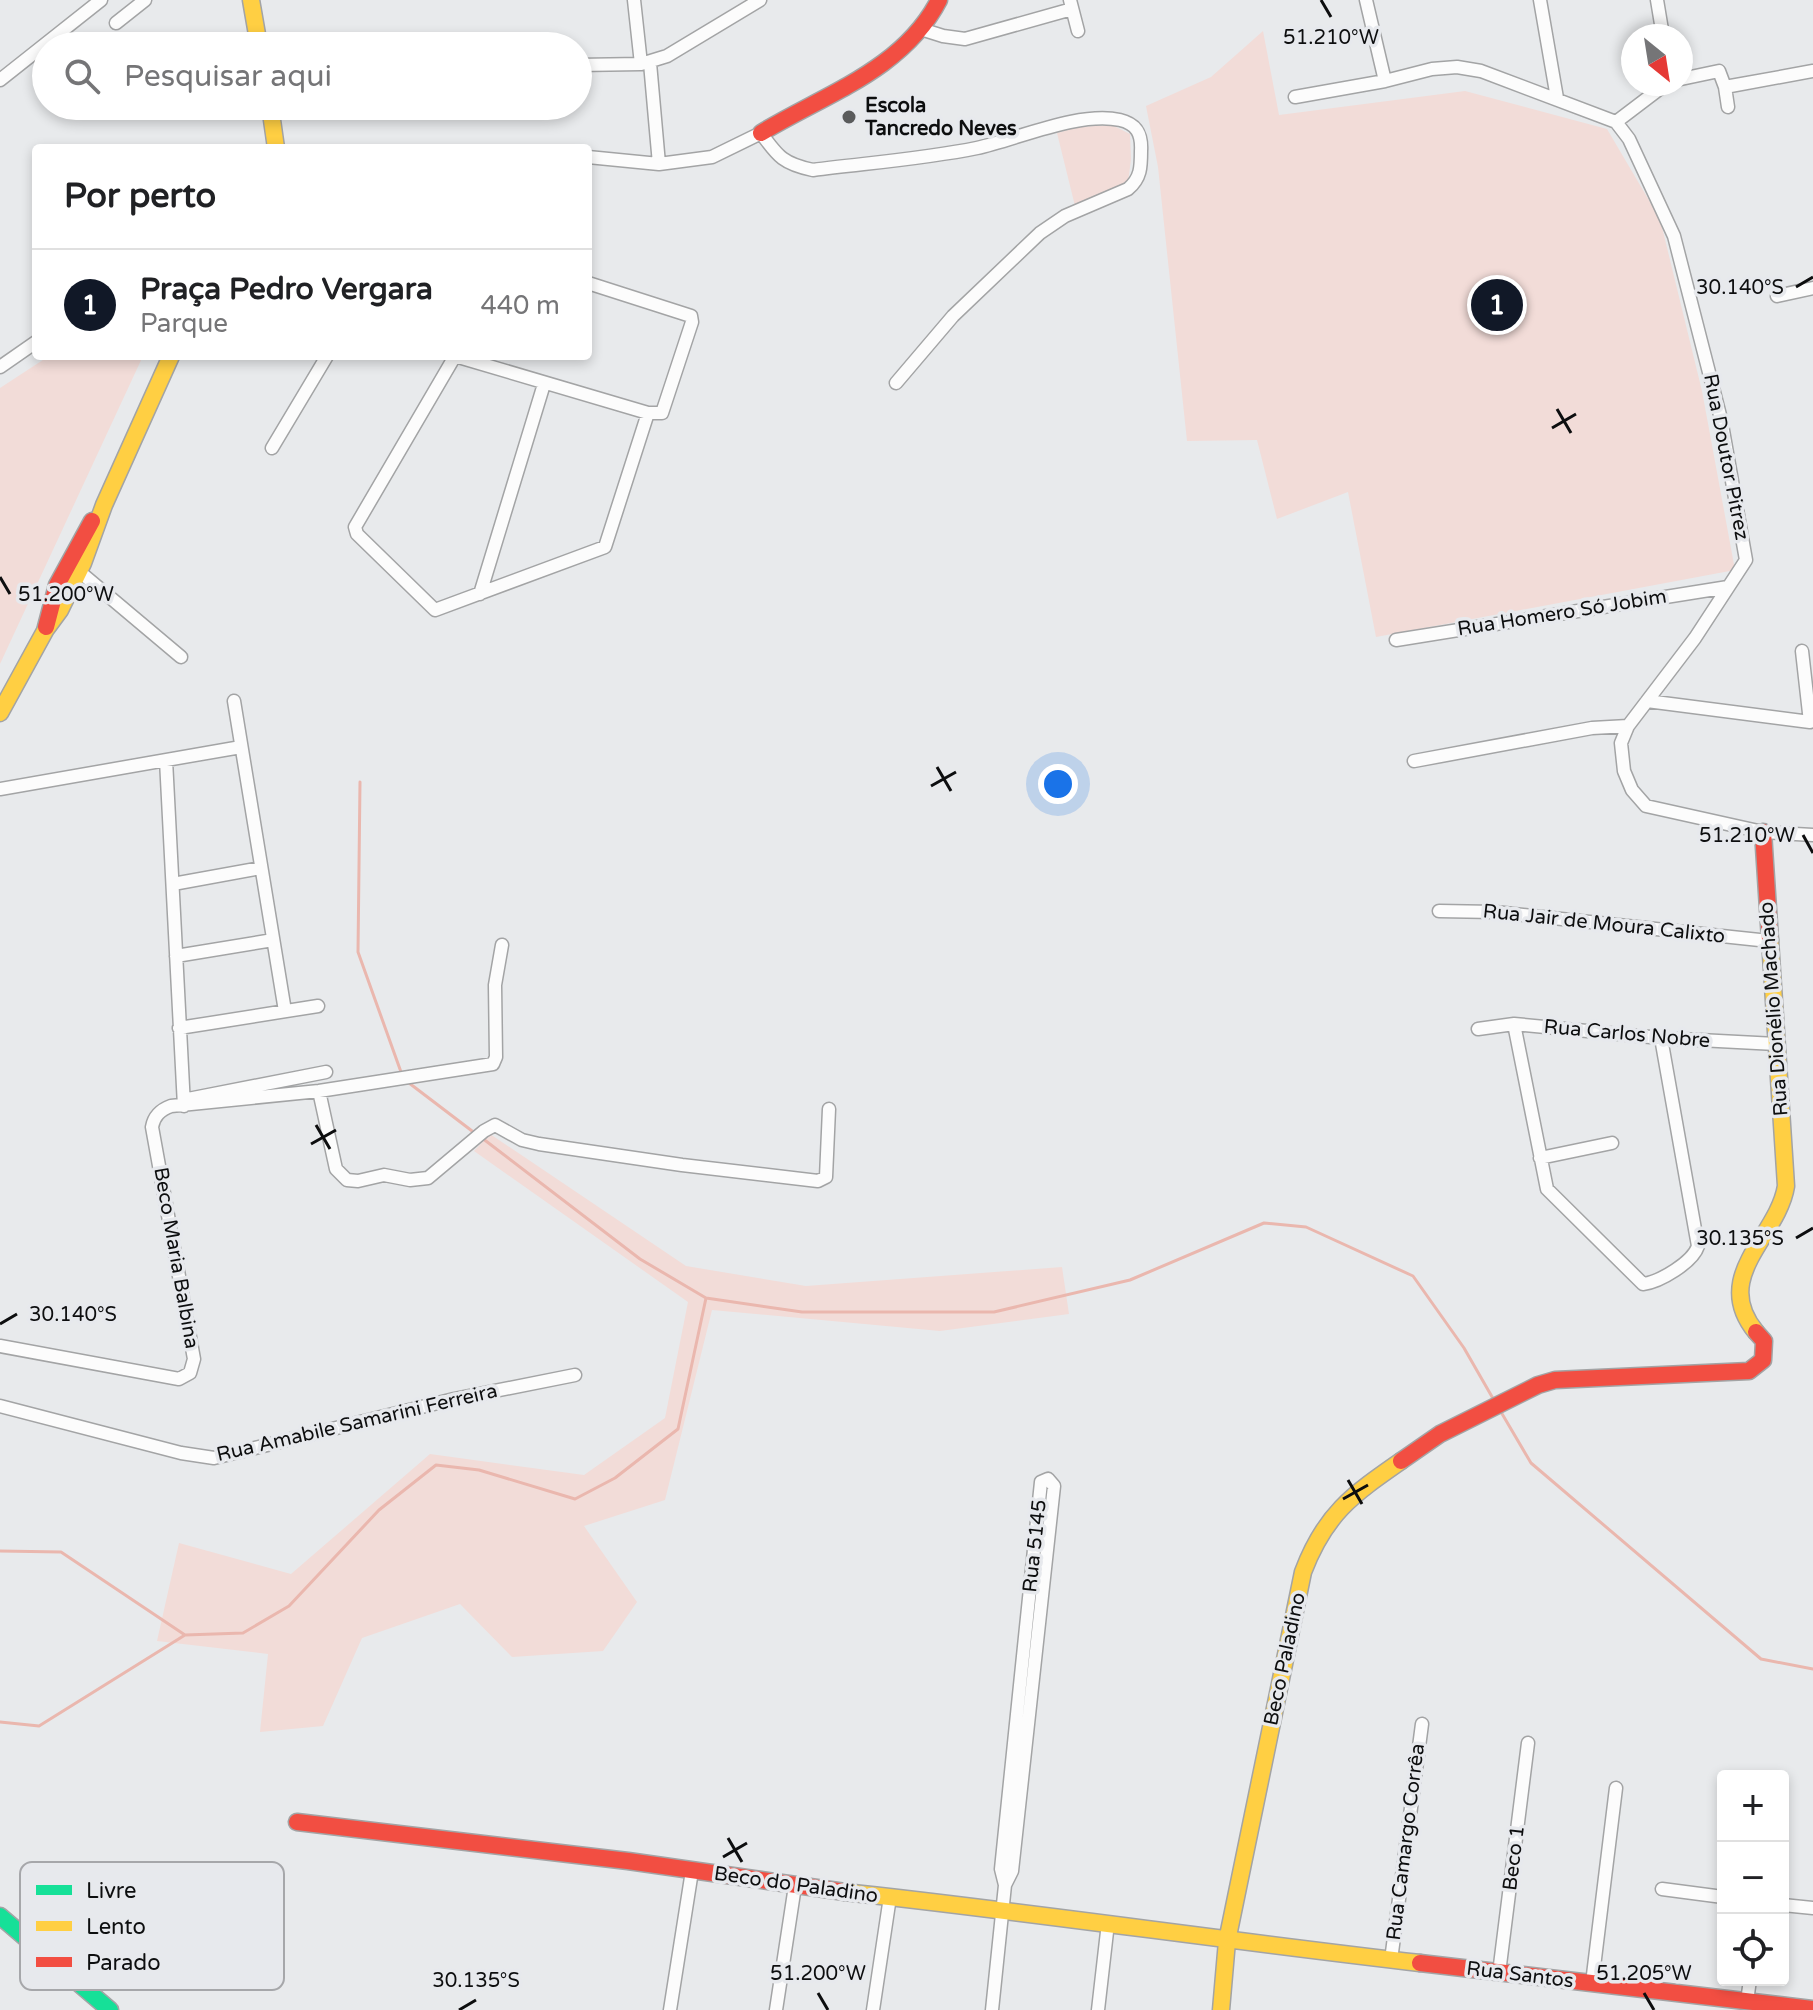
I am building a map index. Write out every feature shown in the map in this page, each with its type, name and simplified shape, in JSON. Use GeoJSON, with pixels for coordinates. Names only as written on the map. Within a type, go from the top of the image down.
{"type":"FeatureCollection","features":[{"type":"Feature","properties":{"kind":"street"},"geometry":{"type":"LineString","coordinates":[[61,32],[101,0]]}},
{"type":"Feature","properties":{"kind":"street"},"geometry":{"type":"LineString","coordinates":[[116,23],[145,0]]}},
{"type":"Feature","properties":{"kind":"street"},"geometry":{"type":"LineString","coordinates":[[251,0],[257,32]]}},
{"type":"Feature","properties":{"kind":"street"},"geometry":{"type":"LineString","coordinates":[[634,0],[659,164]]}},
{"type":"Feature","properties":{"kind":"street"},"geometry":{"type":"LineString","coordinates":[[592,65],[645,63],[667,56],[760,0]]}},
{"type":"Feature","properties":{"kind":"street"},"geometry":{"type":"LineString","coordinates":[[929,31],[939,0]]}},
{"type":"Feature","properties":{"kind":"street"},"geometry":{"type":"LineString","coordinates":[[592,157],[659,164],[712,157],[877,69],[929,31],[949,0]]}},
{"type":"Feature","properties":{"kind":"street"},"geometry":{"type":"LineString","coordinates":[[1366,0],[1385,81]]}},
{"type":"Feature","properties":{"kind":"street"},"geometry":{"type":"LineString","coordinates":[[1540,0],[1557,98]]}},
{"type":"Feature","properties":{"kind":"street"},"geometry":{"type":"LineString","coordinates":[[1657,0],[1661,24]]}},
{"type":"Feature","properties":{"kind":"street"},"geometry":{"type":"LineString","coordinates":[[929,31],[965,39],[1071,4],[1078,31]]}},
{"type":"Feature","properties":{"kind":"street"},"geometry":{"type":"LineString","coordinates":[[0,80],[32,55]]}},
{"type":"Feature","properties":{"kind":"street"},"geometry":{"type":"LineString","coordinates":[[1295,97],[1432,69],[1457,67],[1481,71],[1616,122],[1650,96]]}},
{"type":"Feature","properties":{"kind":"street"},"geometry":{"type":"LineString","coordinates":[[1693,77],[1720,71],[1728,107]]}},
{"type":"Feature","properties":{"kind":"street"},"geometry":{"type":"LineString","coordinates":[[1725,87],[1813,71]]}},
{"type":"Feature","properties":{"kind":"street"},"geometry":{"type":"LineString","coordinates":[[272,120],[275,144]]}},
{"type":"Feature","properties":{"kind":"street"},"geometry":{"type":"LineString","coordinates":[[761,133],[775,153],[789,165],[813,170],[976,148],[1076,121],[1117,120],[1133,125],[1139,132],[1142,142],[1140,172],[1136,182],[1128,189],[1065,216],[1040,233],[953,316],[896,383]]}},
{"type":"Feature","properties":{"kind":"street","name":"Rua Doutor Pitrez"},"geometry":{"type":"LineString","coordinates":[[1616,122],[1629,139],[1674,236],[1721,419],[1746,560],[1695,638],[1628,726]]}},
{"type":"Feature","properties":{"kind":"street"},"geometry":{"type":"LineString","coordinates":[[468,360],[544,384],[660,414],[664,410],[692,322],[691,316],[592,284]]}},
{"type":"Feature","properties":{"kind":"street"},"geometry":{"type":"LineString","coordinates":[[1777,296],[1813,288]]}},
{"type":"Feature","properties":{"kind":"street"},"geometry":{"type":"LineString","coordinates":[[0,367],[32,345]]}},
{"type":"Feature","properties":{"kind":"street"},"geometry":{"type":"LineString","coordinates":[[0,713],[46,629],[48,609],[74,566],[84,533],[104,505],[169,360]]}},
{"type":"Feature","properties":{"kind":"street"},"geometry":{"type":"LineString","coordinates":[[272,448],[325,360]]}},
{"type":"Feature","properties":{"kind":"street"},"geometry":{"type":"LineString","coordinates":[[453,360],[355,527],[357,534],[433,610],[606,546],[648,413]]}},
{"type":"Feature","properties":{"kind":"street"},"geometry":{"type":"LineString","coordinates":[[480,594],[544,384]]}},
{"type":"Feature","properties":{"kind":"street"},"geometry":{"type":"LineString","coordinates":[[74,566],[181,657]]}},
{"type":"Feature","properties":{"kind":"street","name":"Rua Homero Só Jobim"},"geometry":{"type":"LineString","coordinates":[[1396,640],[1728,587]]}},
{"type":"Feature","properties":{"kind":"street"},"geometry":{"type":"LineString","coordinates":[[1647,701],[1810,722],[1802,651]]}},
{"type":"Feature","properties":{"kind":"street"},"geometry":{"type":"LineString","coordinates":[[234,701],[285,1011]]}},
{"type":"Feature","properties":{"kind":"street"},"geometry":{"type":"LineString","coordinates":[[1414,761],[1592,728],[1628,726],[1621,743],[1624,771],[1632,790],[1646,806],[1763,832],[1813,835]]}},
{"type":"Feature","properties":{"kind":"street"},"geometry":{"type":"LineString","coordinates":[[0,789],[241,747]]}},
{"type":"Feature","properties":{"kind":"street"},"geometry":{"type":"LineString","coordinates":[[166,760],[184,1103],[326,1072]]}},
{"type":"Feature","properties":{"kind":"street","name":"Rua Dionélio Machado"},"geometry":{"type":"LineString","coordinates":[[1763,832],[1786,1186]]}},
{"type":"Feature","properties":{"kind":"street"},"geometry":{"type":"LineString","coordinates":[[173,884],[261,868]]}},
{"type":"Feature","properties":{"kind":"street","name":"Rua Jair de Moura Calixto"},"geometry":{"type":"LineString","coordinates":[[1439,911],[1495,912],[1769,941]]}},
{"type":"Feature","properties":{"kind":"street"},"geometry":{"type":"LineString","coordinates":[[176,956],[273,940]]}},
{"type":"Feature","properties":{"kind":"street","name":"Beco Maria Balbina"},"geometry":{"type":"LineString","coordinates":[[0,1346],[179,1379],[190,1373],[194,1359],[153,1120],[164,1109],[184,1103],[319,1091],[493,1064],[496,1057],[495,985],[502,945]]}},
{"type":"Feature","properties":{"kind":"street"},"geometry":{"type":"LineString","coordinates":[[179,1028],[318,1006]]}},
{"type":"Feature","properties":{"kind":"street"},"geometry":{"type":"LineString","coordinates":[[1514,1024],[1547,1189],[1639,1283],[1647,1284],[1691,1258],[1698,1246],[1661,1038]]}},
{"type":"Feature","properties":{"kind":"street","name":"Rua Carlos Nobre"},"geometry":{"type":"LineString","coordinates":[[1478,1029],[1514,1024],[1661,1038],[1776,1044]]}},
{"type":"Feature","properties":{"kind":"street"},"geometry":{"type":"LineString","coordinates":[[319,1091],[336,1169],[347,1180],[358,1181],[384,1175],[410,1180],[428,1178],[495,1125],[522,1140],[539,1144],[818,1181],[826,1177],[829,1109]]}},
{"type":"Feature","properties":{"kind":"street"},"geometry":{"type":"LineString","coordinates":[[1540,1158],[1612,1143]]}},
{"type":"Feature","properties":{"kind":"street","name":"Beco Paladino"},"geometry":{"type":"LineString","coordinates":[[1227,1941],[1303,1572],[1315,1541],[1334,1515],[1355,1493],[1440,1434],[1547,1381],[1754,1369],[1763,1360],[1764,1341],[1745,1317],[1741,1287],[1756,1244],[1781,1207],[1786,1186]]}},
{"type":"Feature","properties":{"kind":"street","name":"Rua Amabile Samarini Ferreira"},"geometry":{"type":"LineString","coordinates":[[0,1406],[181,1453],[214,1458],[454,1399],[575,1375]]}},
{"type":"Feature","properties":{"kind":"street","name":"Rua 5145"},"geometry":{"type":"LineString","coordinates":[[992,2010],[1005,1885],[1012,1871],[1019,1747],[1030,1647],[1054,1486],[1048,1479],[1041,1482],[1030,1647]]}},
{"type":"Feature","properties":{"kind":"street","name":"Rua Camargo Corrêa"},"geometry":{"type":"LineString","coordinates":[[1391,1960],[1422,1724]]}},
{"type":"Feature","properties":{"kind":"street","name":"Beco 1"},"geometry":{"type":"LineString","coordinates":[[1499,1973],[1528,1743]]}},
{"type":"Feature","properties":{"kind":"street"},"geometry":{"type":"LineString","coordinates":[[1592,1983],[1616,1788]]}},
{"type":"Feature","properties":{"kind":"street","name":"Beco do Paladino"},"geometry":{"type":"LineString","coordinates":[[297,1822],[628,1861],[795,1886],[1003,1909],[1227,1941]]}},
{"type":"Feature","properties":{"kind":"street"},"geometry":{"type":"LineString","coordinates":[[670,2010],[692,1871]]}},
{"type":"Feature","properties":{"kind":"street"},"geometry":{"type":"LineString","coordinates":[[776,2010],[795,1886]]}},
{"type":"Feature","properties":{"kind":"street"},"geometry":{"type":"LineString","coordinates":[[1662,1889],[1717,1896]]}},
{"type":"Feature","properties":{"kind":"street"},"geometry":{"type":"LineString","coordinates":[[873,2010],[890,1897]]}},
{"type":"Feature","properties":{"kind":"street"},"geometry":{"type":"LineString","coordinates":[[1789,1906],[1813,1908]]}},
{"type":"Feature","properties":{"kind":"street"},"geometry":{"type":"LineString","coordinates":[[0,1916],[20,1933]]}},
{"type":"Feature","properties":{"kind":"street"},"geometry":{"type":"LineString","coordinates":[[1098,2010],[1108,1923]]}},
{"type":"Feature","properties":{"kind":"street"},"geometry":{"type":"LineString","coordinates":[[1221,2010],[1227,1941]]}},
{"type":"Feature","properties":{"kind":"street","name":"Rua Santos"},"geometry":{"type":"LineString","coordinates":[[1227,1941],[1813,2009]]}},
{"type":"Feature","properties":{"kind":"street"},"geometry":{"type":"LineString","coordinates":[[1747,2001],[1749,1986]]}},
{"type":"Feature","properties":{"kind":"street"},"geometry":{"type":"LineString","coordinates":[[87,1990],[110,2010]]}},
{"type":"Feature","properties":{"kind":"shaded area"},"geometry":{"type":"Polygon","coordinates":[[[1263,31],[1279,115],[1465,91],[1607,129],[1660,219],[1702,391],[1735,570],[1376,637],[1348,492],[1277,519],[1257,440],[1187,441],[1158,167],[1146,106],[1211,77],[1263,31]]]}},
{"type":"Feature","properties":{"kind":"shaded area"},"geometry":{"type":"Polygon","coordinates":[[[1112,125],[1130,134],[1128,183],[1075,206],[1057,133],[1078,127],[1112,125]]]}},
{"type":"Feature","properties":{"kind":"shaded area"},"geometry":{"type":"Polygon","coordinates":[[[43,360],[141,360],[0,664],[0,388],[43,360]]]}},
{"type":"Feature","properties":{"kind":"shaded area"},"geometry":{"type":"Polygon","coordinates":[[[490,1134],[686,1266],[806,1286],[1062,1267],[1069,1314],[940,1331],[712,1310],[665,1500],[584,1526],[637,1602],[603,1651],[512,1657],[460,1604],[362,1638],[323,1726],[260,1732],[268,1654],[157,1641],[179,1543],[291,1574],[430,1454],[584,1475],[665,1418],[688,1302],[474,1151],[490,1134]]]}},
{"type":"Feature","properties":{"kind":"waterway"},"geometry":{"type":"LineString","coordinates":[[360,782],[358,952],[401,1072]]}},
{"type":"Feature","properties":{"kind":"waterway"},"geometry":{"type":"LineString","coordinates":[[409,1083],[476,1134]]}},
{"type":"Feature","properties":{"kind":"waterway"},"geometry":{"type":"LineString","coordinates":[[482,1138],[640,1259],[706,1298],[802,1312],[994,1312],[1130,1280],[1264,1223],[1306,1227],[1413,1276],[1464,1348],[1495,1402]]}},
{"type":"Feature","properties":{"kind":"waterway"},"geometry":{"type":"LineString","coordinates":[[0,1551],[61,1552],[185,1635],[243,1633],[289,1606],[379,1510],[436,1465],[479,1470],[575,1499],[615,1478],[678,1429],[706,1298]]}},
{"type":"Feature","properties":{"kind":"waterway"},"geometry":{"type":"LineString","coordinates":[[1501,1412],[1531,1463],[1761,1659],[1813,1669]]}},
{"type":"Feature","properties":{"kind":"waterway"},"geometry":{"type":"LineString","coordinates":[[0,1722],[39,1726],[185,1635]]}},
{"type":"Feature","properties":{"kind":"traffic: fast"},"geometry":{"type":"LineString","coordinates":[[0,1916],[20,1933]]}},
{"type":"Feature","properties":{"kind":"traffic: fast"},"geometry":{"type":"LineString","coordinates":[[87,1990],[110,2010]]}},
{"type":"Feature","properties":{"kind":"traffic: slow"},"geometry":{"type":"LineString","coordinates":[[251,0],[257,32]]}},
{"type":"Feature","properties":{"kind":"traffic: slow"},"geometry":{"type":"LineString","coordinates":[[272,120],[275,144]]}},
{"type":"Feature","properties":{"kind":"traffic: slow"},"geometry":{"type":"LineString","coordinates":[[0,713],[46,629],[60,610],[83,563],[104,505],[169,360]]}},
{"type":"Feature","properties":{"kind":"traffic: slow"},"geometry":{"type":"LineString","coordinates":[[1756,1332],[1744,1312],[1740,1293],[1743,1275],[1781,1205],[1786,1186],[1770,940]]}},
{"type":"Feature","properties":{"kind":"traffic: slow"},"geometry":{"type":"LineString","coordinates":[[1221,2010],[1227,1941],[1303,1572],[1331,1520],[1354,1496],[1401,1461]]}},
{"type":"Feature","properties":{"kind":"traffic: slow"},"geometry":{"type":"LineString","coordinates":[[845,1892],[1420,1963]]}},
{"type":"Feature","properties":{"kind":"traffic: jam"},"geometry":{"type":"LineString","coordinates":[[761,133],[884,63],[924,24],[939,0]]}},
{"type":"Feature","properties":{"kind":"traffic: jam"},"geometry":{"type":"LineString","coordinates":[[46,627],[57,585],[92,521]]}},
{"type":"Feature","properties":{"kind":"traffic: jam"},"geometry":{"type":"LineString","coordinates":[[1763,832],[1770,940]]}},
{"type":"Feature","properties":{"kind":"traffic: jam"},"geometry":{"type":"LineString","coordinates":[[1401,1461],[1440,1434],[1538,1385],[1555,1380],[1749,1371],[1763,1360],[1764,1341],[1756,1332]]}},
{"type":"Feature","properties":{"kind":"traffic: jam"},"geometry":{"type":"LineString","coordinates":[[297,1822],[628,1861],[845,1892]]}},
{"type":"Feature","properties":{"kind":"traffic: jam"},"geometry":{"type":"LineString","coordinates":[[1420,1963],[1813,2009]]}},
{"type":"Feature","properties":{"kind":"place","name":"Escola Tancredo Neves"},"geometry":{"type":"Point","coordinates":[849,117]}},
{"type":"Feature","properties":{"kind":"place","name":"Praça Pedro Vergara"},"geometry":{"type":"Point","coordinates":[1497,305]}}]}
